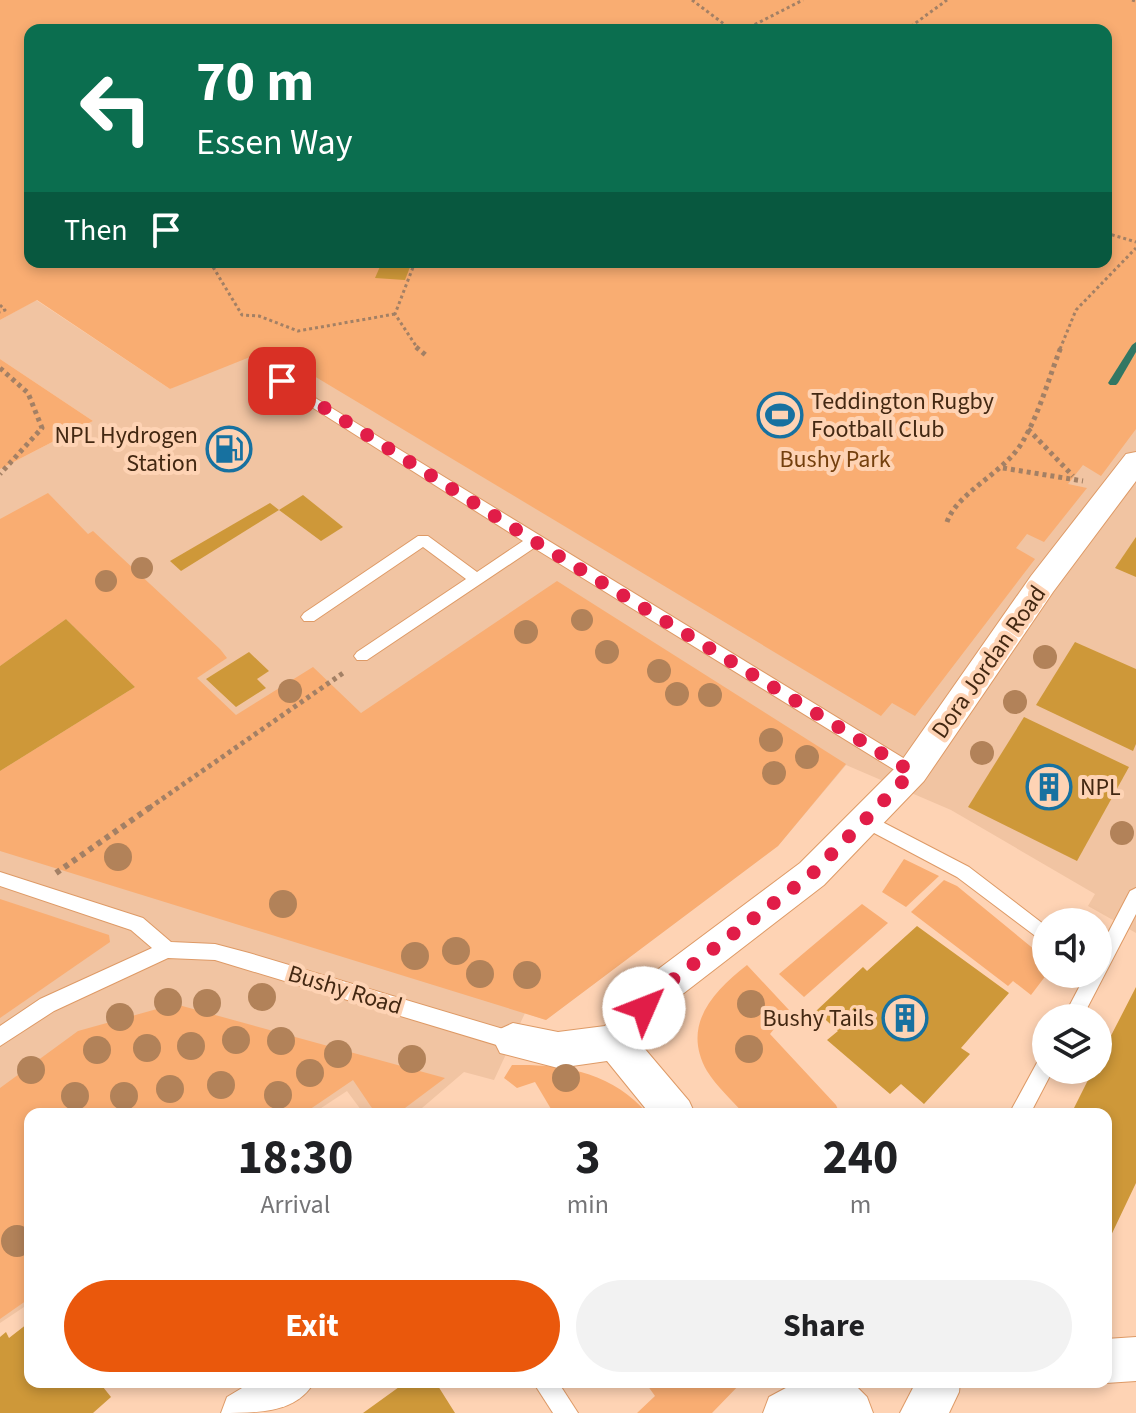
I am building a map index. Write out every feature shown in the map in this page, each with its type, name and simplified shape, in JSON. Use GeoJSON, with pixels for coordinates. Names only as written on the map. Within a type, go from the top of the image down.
{"type":"FeatureCollection","features":[{"type":"Feature","properties":{"kind":"street","name":"Dora Jordan Road"},"geometry":{"type":"LineString","coordinates":[[615,1042],[658,991],[812,874],[912,772],[1042,584],[1136,461]]}},
{"type":"Feature","properties":{"kind":"street","name":"Bushy Road"},"geometry":{"type":"LineString","coordinates":[[513,1041],[558,1050],[615,1042]]}},
{"type":"Feature","properties":{"kind":"street"},"geometry":{"type":"LineString","coordinates":[[615,1042],[670,1108]]}},
{"type":"Feature","properties":{"kind":"street"},"geometry":{"type":"LineString","coordinates":[[1112,1361],[1136,1359]]}},
{"type":"Feature","properties":{"kind":"street"},"geometry":{"type":"LineString","coordinates":[[243,1413],[283,1388]]}},
{"type":"Feature","properties":{"kind":"street"},"geometry":{"type":"LineString","coordinates":[[922,1413],[937,1388]]}},
{"type":"Feature","properties":{"kind":"street"},"geometry":{"type":"LineString","coordinates":[[785,1413],[835,1395]]}},
{"type":"Feature","properties":{"kind":"lane"},"geometry":{"type":"LineString","coordinates":[[263,370],[534,541],[912,772]]}},
{"type":"Feature","properties":{"kind":"lane"},"geometry":{"type":"LineString","coordinates":[[309,617],[423,540],[476,579]]}},
{"type":"Feature","properties":{"kind":"lane"},"geometry":{"type":"LineString","coordinates":[[362,656],[534,541]]}},
{"type":"Feature","properties":{"kind":"lane"},"geometry":{"type":"LineString","coordinates":[[865,820],[963,872],[1032,925]]}},
{"type":"Feature","properties":{"kind":"lane"},"geometry":{"type":"LineString","coordinates":[[0,879],[137,924],[167,950]]}},
{"type":"Feature","properties":{"kind":"lane"},"geometry":{"type":"LineString","coordinates":[[1112,943],[1136,896]]}},
{"type":"Feature","properties":{"kind":"lane","name":"Bushy Road"},"geometry":{"type":"LineString","coordinates":[[0,1037],[47,1005],[167,950],[215,952],[513,1041]]}},
{"type":"Feature","properties":{"kind":"lane"},"geometry":{"type":"LineString","coordinates":[[1022,1108],[1036,1084]]}},
{"type":"Feature","properties":{"kind":"lane"},"geometry":{"type":"LineString","coordinates":[[548,1388],[567,1413]]}},
{"type":"Feature","properties":{"kind":"path"},"geometry":{"type":"LineString","coordinates":[[692,0],[724,24]]}},
{"type":"Feature","properties":{"kind":"path"},"geometry":{"type":"LineString","coordinates":[[756,24],[803,0]]}},
{"type":"Feature","properties":{"kind":"path"},"geometry":{"type":"LineString","coordinates":[[914,24],[947,0]]}},
{"type":"Feature","properties":{"kind":"path"},"geometry":{"type":"LineString","coordinates":[[947,522],[952,507],[1002,468],[1023,442],[1076,310],[1136,245],[1112,235]]}},
{"type":"Feature","properties":{"kind":"path"},"geometry":{"type":"LineString","coordinates":[[214,268],[242,315],[259,316],[298,331],[395,314]]}},
{"type":"Feature","properties":{"kind":"path"},"geometry":{"type":"LineString","coordinates":[[395,314],[413,268]]}},
{"type":"Feature","properties":{"kind":"path"},"geometry":{"type":"LineString","coordinates":[[0,305],[5,310],[0,312]]}},
{"type":"Feature","properties":{"kind":"path"},"geometry":{"type":"LineString","coordinates":[[395,314],[417,348],[428,357]]}},
{"type":"Feature","properties":{"kind":"path"},"geometry":{"type":"LineString","coordinates":[[0,368],[12,376],[38,404],[42,428],[0,474]]}},
{"type":"Feature","properties":{"kind":"path"},"geometry":{"type":"LineString","coordinates":[[1028,429],[1073,477]]}},
{"type":"Feature","properties":{"kind":"path"},"geometry":{"type":"LineString","coordinates":[[1002,468],[1073,477],[1112,493]]}},
{"type":"Feature","properties":{"kind":"path"},"geometry":{"type":"LineString","coordinates":[[32,890],[343,674],[362,656]]}},
{"type":"Feature","properties":{"kind":"shaded area"},"geometry":{"type":"Polygon","coordinates":[[[36,300],[170,389],[257,342],[1073,477],[1136,396],[1136,933],[1112,920],[1112,908],[1088,906],[1095,894],[951,810],[846,765],[778,846],[546,1020],[525,1013],[494,1080],[464,1072],[422,1108],[360,1108],[347,1091],[321,1108],[24,1108],[24,1307],[0,1323],[0,469],[93,421],[0,359],[0,320],[36,300]]]}},
{"type":"Feature","properties":{"kind":"green space","name":"Bushy Park"},"geometry":{"type":"Polygon","coordinates":[[[0,0],[1136,0],[1136,429],[1101,476],[1083,465],[1068,484],[1087,488],[1044,542],[1027,534],[1016,548],[1035,559],[915,716],[892,703],[881,716],[304,370],[255,355],[170,389],[37,300],[0,320],[0,0]]]}},
{"type":"Feature","properties":{"kind":"green space"},"geometry":{"type":"Polygon","coordinates":[[[0,359],[93,421],[0,469],[0,359]]]}},
{"type":"Feature","properties":{"kind":"green space"},"geometry":{"type":"Polygon","coordinates":[[[48,493],[88,534],[93,531],[220,649],[227,658],[197,678],[236,715],[313,667],[361,713],[557,581],[846,764],[778,846],[546,1020],[0,851],[0,771],[135,687],[66,619],[0,666],[0,519],[48,493]]]}},
{"type":"Feature","properties":{"kind":"green space"},"geometry":{"type":"Polygon","coordinates":[[[904,859],[939,876],[906,907],[882,892],[904,859]]]}},
{"type":"Feature","properties":{"kind":"green space"},"geometry":{"type":"Polygon","coordinates":[[[944,880],[957,886],[1032,948],[1032,988],[1036,988],[1031,995],[1013,981],[1008,986],[911,912],[944,880]]]}},
{"type":"Feature","properties":{"kind":"green space"},"geometry":{"type":"Polygon","coordinates":[[[0,899],[109,935],[110,942],[0,1018],[0,899]]]}},
{"type":"Feature","properties":{"kind":"green space"},"geometry":{"type":"Polygon","coordinates":[[[862,904],[888,923],[804,997],[779,974],[862,904]]]}},
{"type":"Feature","properties":{"kind":"green space"},"geometry":{"type":"Polygon","coordinates":[[[747,965],[789,1010],[770,1034],[837,1108],[738,1108],[707,1071],[698,1039],[704,1011],[723,986],[747,965]]]}},
{"type":"Feature","properties":{"kind":"green space"},"geometry":{"type":"Polygon","coordinates":[[[175,1004],[445,1078],[405,1108],[372,1108],[353,1080],[312,1108],[24,1108],[24,1302],[0,1319],[0,1088],[78,1031],[175,1004]]]}},
{"type":"Feature","properties":{"kind":"green space"},"geometry":{"type":"Polygon","coordinates":[[[512,1065],[568,1069],[586,1073],[619,1088],[642,1108],[550,1108],[535,1082],[517,1088],[504,1078],[512,1065]]]}},
{"type":"Feature","properties":{"kind":"green space"},"geometry":{"type":"Polygon","coordinates":[[[649,1388],[736,1388],[712,1413],[637,1413],[655,1396],[649,1388]]]}},
{"type":"Feature","properties":{"kind":"building"},"geometry":{"type":"Polygon","coordinates":[[[379,268],[410,268],[405,280],[375,278],[379,268]]]}},
{"type":"Feature","properties":{"kind":"building"},"geometry":{"type":"Polygon","coordinates":[[[303,495],[343,527],[321,541],[279,510],[303,495]]]}},
{"type":"Feature","properties":{"kind":"building"},"geometry":{"type":"Polygon","coordinates":[[[270,503],[279,510],[181,571],[170,561],[270,503]]]}},
{"type":"Feature","properties":{"kind":"building"},"geometry":{"type":"Polygon","coordinates":[[[1136,537],[1136,577],[1115,568],[1136,537]]]}},
{"type":"Feature","properties":{"kind":"building"},"geometry":{"type":"Polygon","coordinates":[[[66,619],[135,687],[0,771],[0,666],[66,619]]]}},
{"type":"Feature","properties":{"kind":"building"},"geometry":{"type":"Polygon","coordinates":[[[1075,642],[1136,669],[1136,744],[1133,751],[1036,705],[1075,642]]]}},
{"type":"Feature","properties":{"kind":"building"},"geometry":{"type":"Polygon","coordinates":[[[249,652],[269,671],[257,679],[266,688],[236,707],[206,679],[249,652]]]}},
{"type":"Feature","properties":{"kind":"building","name":"NPL"},"geometry":{"type":"Polygon","coordinates":[[[1024,717],[1129,767],[1077,861],[968,807],[1024,717]]]}},
{"type":"Feature","properties":{"kind":"building","name":"Bushy Tails"},"geometry":{"type":"Polygon","coordinates":[[[917,926],[1009,993],[961,1048],[970,1054],[924,1104],[901,1084],[890,1094],[827,1040],[838,1031],[816,1011],[863,967],[867,971],[917,926]]]}},
{"type":"Feature","properties":{"kind":"building"},"geometry":{"type":"Polygon","coordinates":[[[1136,987],[1136,1183],[1112,1233],[1112,1108],[1074,1108],[1086,1084],[1112,1084],[1112,1034],[1136,987]]]}},
{"type":"Feature","properties":{"kind":"building"},"geometry":{"type":"Polygon","coordinates":[[[24,1326],[24,1388],[104,1388],[111,1397],[93,1413],[0,1413],[0,1337],[6,1332],[9,1338],[24,1326]]]}},
{"type":"Feature","properties":{"kind":"building"},"geometry":{"type":"Polygon","coordinates":[[[398,1388],[439,1388],[455,1413],[363,1413],[398,1388]]]}},
{"type":"Feature","properties":{"kind":"waterway"},"geometry":{"type":"LineString","coordinates":[[1113,383],[1136,345]]}},
{"type":"Feature","properties":{"kind":"place","name":"Teddington Rugby Football Club"},"geometry":{"type":"Point","coordinates":[780,415]}},
{"type":"Feature","properties":{"kind":"place","name":"NPL Hydrogen Station"},"geometry":{"type":"Point","coordinates":[229,449]}},
{"type":"Feature","properties":{"kind":"place","name":"NPL"},"geometry":{"type":"Point","coordinates":[1049,787]}},
{"type":"Feature","properties":{"kind":"place","name":"Bushy Tails"},"geometry":{"type":"Point","coordinates":[905,1018]}},
{"type":"Feature","properties":{"kind":"route"},"geometry":{"type":"LineString","coordinates":[[282,381],[534,541],[912,772],[812,874],[658,991],[644,1008]]}}]}
